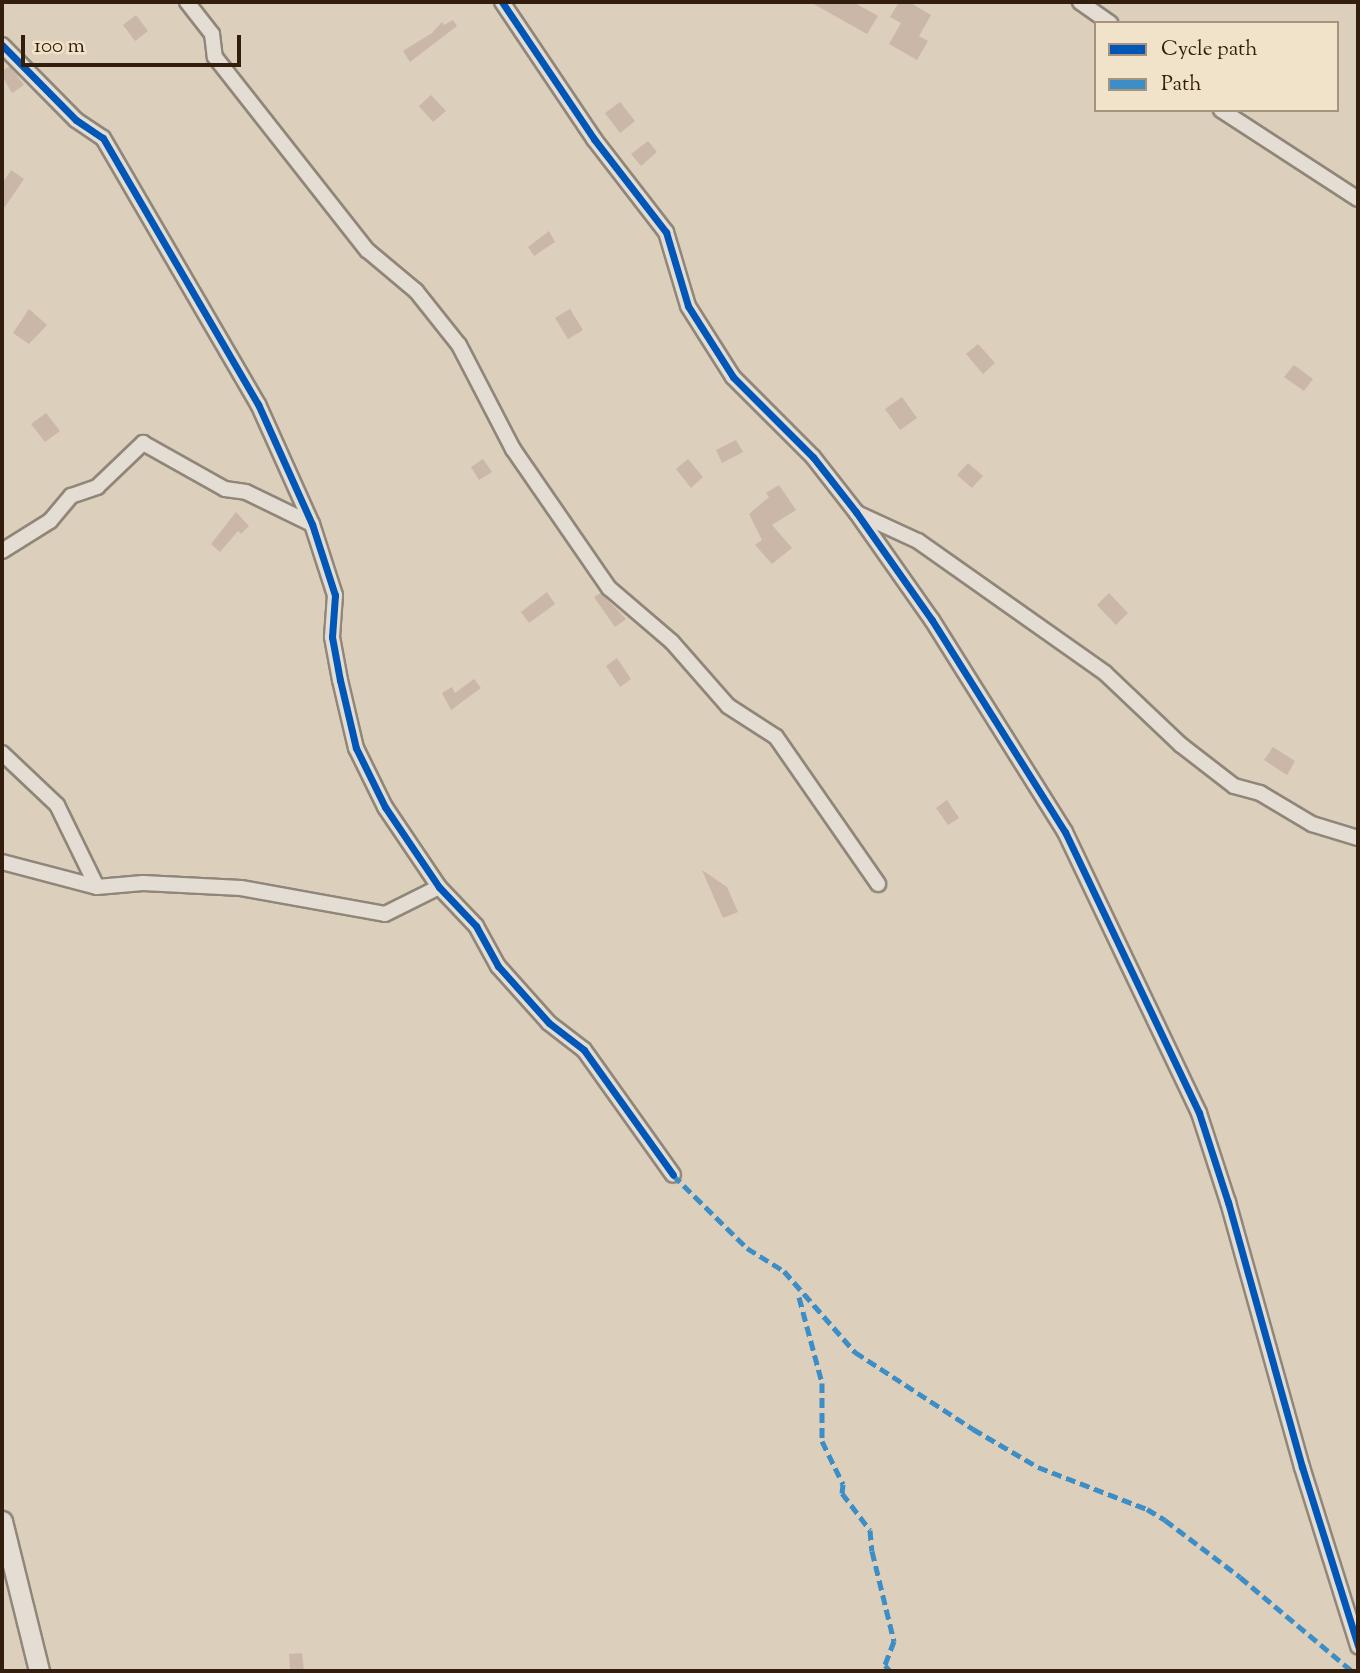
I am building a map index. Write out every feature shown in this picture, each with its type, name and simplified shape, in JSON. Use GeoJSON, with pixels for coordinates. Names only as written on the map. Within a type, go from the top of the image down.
{"type":"FeatureCollection","features":[{"type":"Feature","properties":{"kind":"main road"},"geometry":{"type":"LineString","coordinates":[[2,1521],[39,1671]]}},
{"type":"Feature","properties":{"kind":"street"},"geometry":{"type":"LineString","coordinates":[[187,2],[212,34],[215,57],[367,250],[416,291],[459,345],[513,449],[609,588],[672,642],[728,706],[776,737],[878,884]]}},
{"type":"Feature","properties":{"kind":"street"},"geometry":{"type":"LineString","coordinates":[[502,2],[594,139],[666,232],[688,306],[733,377],[813,457],[856,512],[932,620],[1065,832],[1199,1113],[1358,1646]]}},
{"type":"Feature","properties":{"kind":"street"},"geometry":{"type":"LineString","coordinates":[[1080,2],[1107,21]]}},
{"type":"Feature","properties":{"kind":"street"},"geometry":{"type":"LineString","coordinates":[[2,45],[76,120],[103,138],[258,404],[312,524],[335,595],[331,638],[356,748],[385,807],[439,887],[476,926],[498,966],[549,1023],[584,1050],[673,1175]]}},
{"type":"Feature","properties":{"kind":"street"},"geometry":{"type":"LineString","coordinates":[[1225,112],[1358,199]]}},
{"type":"Feature","properties":{"kind":"street"},"geometry":{"type":"LineString","coordinates":[[2,551],[50,521],[71,496],[97,487],[143,443],[225,489],[246,492],[312,524]]}},
{"type":"Feature","properties":{"kind":"street"},"geometry":{"type":"LineString","coordinates":[[856,512],[918,541],[1105,673],[1181,745],[1234,786],[1260,793],[1312,824],[1358,838]]}},
{"type":"Feature","properties":{"kind":"street"},"geometry":{"type":"LineString","coordinates":[[2,753],[57,805],[97,887]]}},
{"type":"Feature","properties":{"kind":"street"},"geometry":{"type":"LineString","coordinates":[[2,862],[97,887],[143,883],[242,888],[385,914],[439,887]]}},
{"type":"Feature","properties":{"kind":"building"},"geometry":{"type":"Polygon","coordinates":[[[810,2],[853,2],[878,16],[867,34],[810,2]]]}},
{"type":"Feature","properties":{"kind":"building"},"geometry":{"type":"Polygon","coordinates":[[[899,2],[909,2],[931,15],[919,36],[928,41],[917,60],[889,44],[901,23],[890,17],[899,2]]]}},
{"type":"Feature","properties":{"kind":"building"},"geometry":{"type":"Polygon","coordinates":[[[136,15],[148,31],[135,41],[123,25],[136,15]]]}},
{"type":"Feature","properties":{"kind":"building"},"geometry":{"type":"Polygon","coordinates":[[[453,20],[457,26],[410,62],[403,51],[432,33],[442,22],[444,25],[453,20]]]}},
{"type":"Feature","properties":{"kind":"building"},"geometry":{"type":"Polygon","coordinates":[[[10,66],[24,85],[12,93],[2,76],[2,71],[10,66]]]}},
{"type":"Feature","properties":{"kind":"building"},"geometry":{"type":"Polygon","coordinates":[[[431,95],[446,111],[433,122],[419,106],[431,95]]]}},
{"type":"Feature","properties":{"kind":"building"},"geometry":{"type":"Polygon","coordinates":[[[620,102],[635,121],[620,133],[605,113],[620,102]]]}},
{"type":"Feature","properties":{"kind":"building"},"geometry":{"type":"Polygon","coordinates":[[[648,141],[657,152],[641,166],[631,154],[648,141]]]}},
{"type":"Feature","properties":{"kind":"building"},"geometry":{"type":"Polygon","coordinates":[[[11,170],[24,179],[2,211],[2,184],[11,170]]]}},
{"type":"Feature","properties":{"kind":"building"},"geometry":{"type":"Polygon","coordinates":[[[549,231],[555,242],[534,256],[528,247],[549,231]]]}},
{"type":"Feature","properties":{"kind":"building"},"geometry":{"type":"Polygon","coordinates":[[[29,309],[47,325],[29,344],[13,333],[29,309]]]}},
{"type":"Feature","properties":{"kind":"building"},"geometry":{"type":"Polygon","coordinates":[[[570,309],[583,330],[568,339],[555,318],[570,309]]]}},
{"type":"Feature","properties":{"kind":"building"},"geometry":{"type":"Polygon","coordinates":[[[978,344],[995,363],[983,374],[966,354],[978,344]]]}},
{"type":"Feature","properties":{"kind":"building"},"geometry":{"type":"Polygon","coordinates":[[[1294,365],[1313,379],[1304,391],[1284,377],[1294,365]]]}},
{"type":"Feature","properties":{"kind":"building"},"geometry":{"type":"Polygon","coordinates":[[[902,397],[917,418],[900,430],[885,409],[902,397]]]}},
{"type":"Feature","properties":{"kind":"building"},"geometry":{"type":"Polygon","coordinates":[[[46,413],[60,431],[45,442],[31,424],[46,413]]]}},
{"type":"Feature","properties":{"kind":"building"},"geometry":{"type":"Polygon","coordinates":[[[736,440],[743,452],[722,463],[716,450],[736,440]]]}},
{"type":"Feature","properties":{"kind":"building"},"geometry":{"type":"Polygon","coordinates":[[[483,459],[492,472],[479,480],[471,467],[483,459]]]}},
{"type":"Feature","properties":{"kind":"building"},"geometry":{"type":"Polygon","coordinates":[[[688,459],[703,477],[691,488],[676,469],[688,459]]]}},
{"type":"Feature","properties":{"kind":"building"},"geometry":{"type":"Polygon","coordinates":[[[968,463],[983,476],[972,488],[957,475],[968,463]]]}},
{"type":"Feature","properties":{"kind":"building"},"geometry":{"type":"Polygon","coordinates":[[[779,485],[796,510],[772,525],[792,548],[772,564],[755,545],[762,540],[749,514],[769,497],[766,493],[779,485]]]}},
{"type":"Feature","properties":{"kind":"building"},"geometry":{"type":"Polygon","coordinates":[[[236,512],[249,526],[241,534],[238,531],[220,552],[211,544],[236,512]]]}},
{"type":"Feature","properties":{"kind":"building"},"geometry":{"type":"Polygon","coordinates":[[[547,592],[555,604],[529,623],[521,612],[547,592]]]}},
{"type":"Feature","properties":{"kind":"building"},"geometry":{"type":"Polygon","coordinates":[[[601,593],[626,619],[615,627],[594,597],[601,593]]]}},
{"type":"Feature","properties":{"kind":"building"},"geometry":{"type":"Polygon","coordinates":[[[1109,593],[1128,613],[1116,625],[1097,605],[1109,593]]]}},
{"type":"Feature","properties":{"kind":"building"},"geometry":{"type":"Polygon","coordinates":[[[617,658],[631,679],[620,687],[606,666],[617,658]]]}},
{"type":"Feature","properties":{"kind":"building"},"geometry":{"type":"Polygon","coordinates":[[[474,679],[481,688],[451,710],[442,693],[452,687],[455,693],[474,679]]]}},
{"type":"Feature","properties":{"kind":"building"},"geometry":{"type":"Polygon","coordinates":[[[1273,747],[1295,761],[1287,775],[1264,760],[1273,747]]]}},
{"type":"Feature","properties":{"kind":"building"},"geometry":{"type":"Polygon","coordinates":[[[947,800],[959,818],[948,825],[936,808],[947,800]]]}},
{"type":"Feature","properties":{"kind":"building"},"geometry":{"type":"Polygon","coordinates":[[[702,870],[727,887],[738,912],[723,918],[702,870]]]}},
{"type":"Feature","properties":{"kind":"building"},"geometry":{"type":"Polygon","coordinates":[[[302,1653],[304,1671],[290,1671],[289,1654],[302,1653]]]}},
{"type":"Feature","properties":{"kind":"marked path"},"geometry":{"type":"LineString","coordinates":[[673,1175],[747,1248],[784,1271],[855,1352],[973,1429],[1038,1467],[1147,1509],[1165,1520],[1240,1577],[1352,1671]]}},
{"type":"Feature","properties":{"kind":"marked path"},"geometry":{"type":"LineString","coordinates":[[799,1297],[822,1383],[822,1441],[843,1484],[842,1493],[870,1530],[872,1551],[894,1641],[885,1665],[890,1671]]}},
{"type":"Feature","properties":{"kind":"cycle path"},"geometry":{"type":"LineString","coordinates":[[502,2],[594,139],[666,232],[688,306],[733,377],[813,457],[856,512],[932,620],[1065,832],[1199,1113],[1228,1202],[1302,1467],[1358,1646]]}},
{"type":"Feature","properties":{"kind":"cycle path"},"geometry":{"type":"LineString","coordinates":[[2,45],[76,120],[103,138],[258,404],[312,524],[335,595],[332,637],[356,748],[385,807],[439,887],[476,926],[498,966],[549,1023],[584,1050],[673,1175]]}}]}
